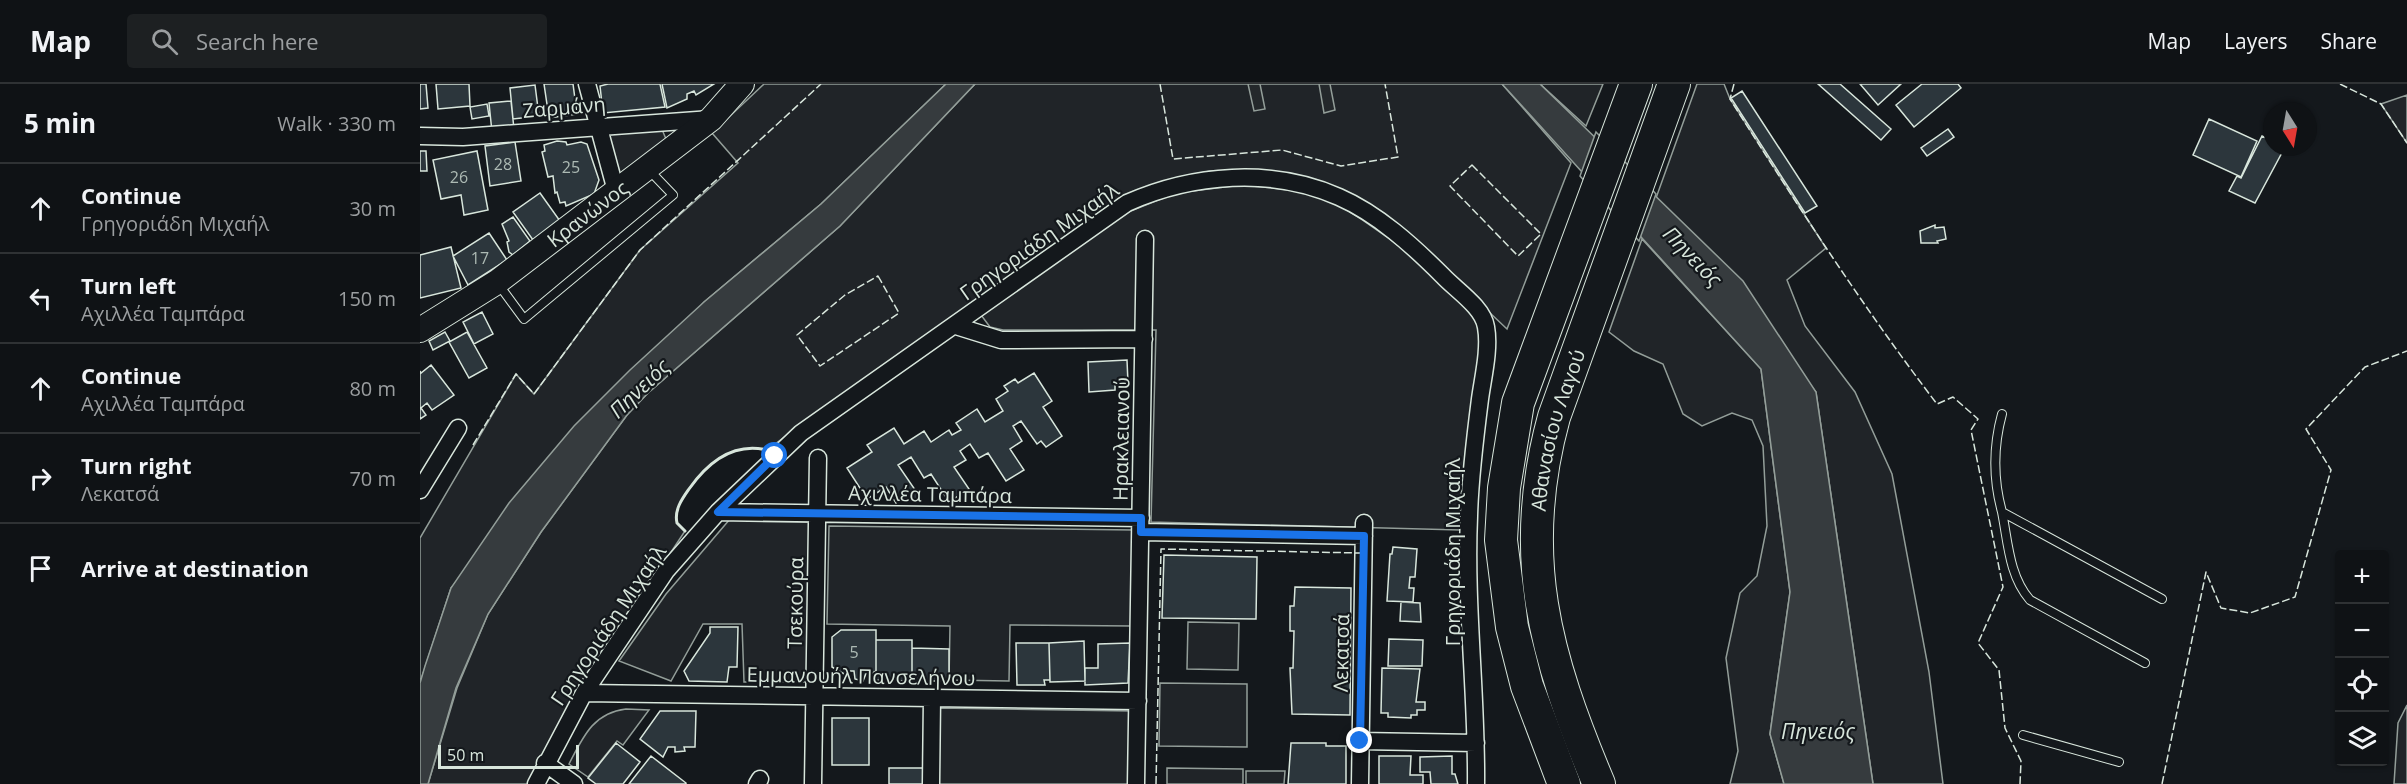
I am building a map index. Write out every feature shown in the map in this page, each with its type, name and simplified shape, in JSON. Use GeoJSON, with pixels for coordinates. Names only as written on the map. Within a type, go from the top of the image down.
{"type":"FeatureCollection","features":[{"type":"Feature","properties":{"kind":"highway","name":"Αθανασίου Λαγού"},"geometry":{"type":"LineString","coordinates":[[1564,784],[1527,686],[1506,589],[1501,540],[1504,488],[1518,404],[1636,84]]}},
{"type":"Feature","properties":{"kind":"highway","name":"Αθανασίου Λαγού"},"geometry":{"type":"LineString","coordinates":[[1599,784],[1558,676],[1544,623],[1537,566],[1536,508],[1543,459],[1554,417],[1674,84]]}},
{"type":"Feature","properties":{"kind":"street"},"geometry":{"type":"LineString","coordinates":[[587,84],[616,191]]}},
{"type":"Feature","properties":{"kind":"street","name":"Κρανώνος"},"geometry":{"type":"LineString","coordinates":[[420,330],[497,282],[711,119],[742,84]]}},
{"type":"Feature","properties":{"kind":"street","name":"Ζαρμάνη"},"geometry":{"type":"LineString","coordinates":[[420,136],[463,137],[597,125],[711,119]]}},
{"type":"Feature","properties":{"kind":"street","name":"Γρηγοριάδη Μιχαήλ"},"geometry":{"type":"LineString","coordinates":[[536,784],[545,763],[584,693],[666,571],[718,512],[801,433],[956,326],[1110,213],[1155,190],[1182,184],[1242,178],[1301,183],[1339,197],[1385,225],[1482,314],[1486,327],[1484,370],[1472,455],[1468,520],[1476,784]]}},
{"type":"Feature","properties":{"kind":"street","name":"Ηρακλειανού"},"geometry":{"type":"LineString","coordinates":[[1137,784],[1145,239]]}},
{"type":"Feature","properties":{"kind":"street"},"geometry":{"type":"LineString","coordinates":[[956,326],[1001,340],[1144,339]]}},
{"type":"Feature","properties":{"kind":"street"},"geometry":{"type":"LineString","coordinates":[[420,490],[458,428]]}},
{"type":"Feature","properties":{"kind":"street","name":"Τσεκούρα"},"geometry":{"type":"LineString","coordinates":[[813,784],[818,458]]}},
{"type":"Feature","properties":{"kind":"street","name":"Αχιλλέα Ταμπάρα"},"geometry":{"type":"LineString","coordinates":[[718,512],[817,513],[1141,525],[1364,529]]}},
{"type":"Feature","properties":{"kind":"street","name":"Λεκατσά"},"geometry":{"type":"LineString","coordinates":[[1360,784],[1364,529]]}},
{"type":"Feature","properties":{"kind":"street","name":"Εμμανουήλ Πανσελήνου"},"geometry":{"type":"LineString","coordinates":[[584,693],[1138,700]]}},
{"type":"Feature","properties":{"kind":"street"},"geometry":{"type":"LineString","coordinates":[[931,784],[932,698]]}},
{"type":"Feature","properties":{"kind":"street"},"geometry":{"type":"LineString","coordinates":[[1360,741],[1476,743]]}},
{"type":"Feature","properties":{"kind":"street"},"geometry":{"type":"LineString","coordinates":[[545,763],[574,784]]}},
{"type":"Feature","properties":{"kind":"lane"},"geometry":{"type":"LineString","coordinates":[[497,282],[524,319],[673,195],[647,167]]}},
{"type":"Feature","properties":{"kind":"lane"},"geometry":{"type":"LineString","coordinates":[[2002,414],[1994,452],[1997,493],[2012,564],[2020,588],[2030,600],[2145,663]]}},
{"type":"Feature","properties":{"kind":"lane"},"geometry":{"type":"LineString","coordinates":[[2002,512],[2162,599]]}},
{"type":"Feature","properties":{"kind":"lane"},"geometry":{"type":"LineString","coordinates":[[2023,735],[2119,762]]}},
{"type":"Feature","properties":{"kind":"shaded area"},"geometry":{"type":"Polygon","coordinates":[[[764,84],[946,84],[821,204],[704,302],[451,588],[420,683],[420,538],[516,374],[534,394],[640,250],[738,163],[712,133],[764,84]]]}},
{"type":"Feature","properties":{"kind":"shaded area"},"geometry":{"type":"Polygon","coordinates":[[[975,84],[1502,84],[1571,163],[1507,329],[1417,244],[1270,171],[1210,171],[1175,178],[827,405],[767,450],[755,448],[732,452],[722,456],[704,470],[679,505],[677,523],[685,531],[640,599],[529,784],[428,784],[457,688],[488,614],[541,532],[627,415],[648,393],[840,226],[975,84]]]}},
{"type":"Feature","properties":{"kind":"shaded area"},"geometry":{"type":"Polygon","coordinates":[[[1248,84],[1260,84],[1265,109],[1254,111],[1248,84]]]}},
{"type":"Feature","properties":{"kind":"shaded area"},"geometry":{"type":"Polygon","coordinates":[[[1319,84],[1330,84],[1335,110],[1324,113],[1319,84]]]}},
{"type":"Feature","properties":{"kind":"shaded area"},"geometry":{"type":"Polygon","coordinates":[[[1540,84],[1603,84],[1586,126],[1540,84]]]}},
{"type":"Feature","properties":{"kind":"shaded area"},"geometry":{"type":"Polygon","coordinates":[[[1697,84],[1724,84],[1730,99],[1826,248],[1787,280],[1805,326],[1855,392],[1892,474],[1929,672],[1943,784],[1873,784],[1816,392],[1656,198],[1697,84]]]}},
{"type":"Feature","properties":{"kind":"shaded area"},"geometry":{"type":"Polygon","coordinates":[[[2407,95],[2407,143],[2381,104],[2407,95]]]}},
{"type":"Feature","properties":{"kind":"shaded area"},"geometry":{"type":"Polygon","coordinates":[[[661,127],[666,139],[620,174],[605,133],[661,127]]]}},
{"type":"Feature","properties":{"kind":"shaded area"},"geometry":{"type":"Polygon","coordinates":[[[1241,185],[1305,193],[1326,199],[1341,207],[1414,257],[1459,298],[1474,316],[1480,330],[1480,357],[1466,450],[1460,530],[1151,522],[1156,330],[1003,330],[990,327],[981,315],[1118,216],[1176,193],[1241,185]]]}},
{"type":"Feature","properties":{"kind":"shaded area"},"geometry":{"type":"Polygon","coordinates":[[[1642,239],[1761,369],[1790,592],[1770,734],[1784,784],[1730,784],[1738,751],[1726,658],[1740,593],[1757,576],[1767,526],[1763,446],[1752,420],[1732,413],[1702,426],[1683,414],[1663,364],[1634,351],[1609,332],[1642,239]]]}},
{"type":"Feature","properties":{"kind":"shaded area"},"geometry":{"type":"Polygon","coordinates":[[[730,519],[810,519],[809,682],[744,682],[742,624],[703,624],[671,681],[619,661],[666,594],[730,519]]]}},
{"type":"Feature","properties":{"kind":"shaded area"},"geometry":{"type":"Polygon","coordinates":[[[829,526],[1134,530],[1133,626],[1010,625],[1009,681],[949,680],[950,626],[827,624],[829,526]]]}},
{"type":"Feature","properties":{"kind":"shaded area"},"geometry":{"type":"Polygon","coordinates":[[[1188,622],[1239,623],[1238,670],[1187,669],[1188,622]]]}},
{"type":"Feature","properties":{"kind":"shaded area"},"geometry":{"type":"Polygon","coordinates":[[[1160,683],[1247,684],[1247,747],[1159,746],[1160,683]]]}},
{"type":"Feature","properties":{"kind":"shaded area"},"geometry":{"type":"Polygon","coordinates":[[[2407,705],[2407,784],[2394,784],[2398,723],[2407,705]]]}},
{"type":"Feature","properties":{"kind":"shaded area"},"geometry":{"type":"Polygon","coordinates":[[[939,708],[1132,711],[1132,784],[939,784],[939,708]]]}},
{"type":"Feature","properties":{"kind":"shaded area"},"geometry":{"type":"Polygon","coordinates":[[[626,709],[649,710],[623,745],[617,741],[588,777],[569,764],[584,736],[597,721],[605,715],[626,709]]]}},
{"type":"Feature","properties":{"kind":"shaded area"},"geometry":{"type":"Polygon","coordinates":[[[1167,768],[1243,769],[1243,784],[1167,784],[1167,768]]]}},
{"type":"Feature","properties":{"kind":"shaded area"},"geometry":{"type":"Polygon","coordinates":[[[1246,771],[1285,771],[1284,784],[1246,784],[1246,771]]]}},
{"type":"Feature","properties":{"kind":"water","name":"Πηνειός"},"geometry":{"type":"Polygon","coordinates":[[[946,84],[975,84],[840,226],[648,393],[627,415],[541,532],[488,614],[456,688],[428,784],[420,784],[420,683],[425,666],[451,588],[509,503],[574,426],[630,370],[704,302],[821,204],[946,84]]]}},
{"type":"Feature","properties":{"kind":"water","name":"Πηνειός"},"geometry":{"type":"Polygon","coordinates":[[[1502,84],[1540,84],[1743,281],[1816,392],[1873,784],[1784,784],[1770,734],[1790,592],[1761,369],[1502,84]]]}},
{"type":"Feature","properties":{"kind":"pier"},"geometry":{"type":"Polygon","coordinates":[[[1596,132],[1656,194],[1639,241],[1580,176],[1596,132]]]}},
{"type":"Feature","properties":{"kind":"building"},"geometry":{"type":"Polygon","coordinates":[[[420,84],[426,84],[428,108],[420,109],[420,84]]]}},
{"type":"Feature","properties":{"kind":"building"},"geometry":{"type":"Polygon","coordinates":[[[436,84],[469,84],[470,106],[438,109],[436,84]]]}},
{"type":"Feature","properties":{"kind":"building"},"geometry":{"type":"Polygon","coordinates":[[[544,84],[573,84],[577,114],[549,118],[544,84]]]}},
{"type":"Feature","properties":{"kind":"building"},"geometry":{"type":"Polygon","coordinates":[[[660,84],[665,107],[603,113],[600,86],[660,84]]]}},
{"type":"Feature","properties":{"kind":"building"},"geometry":{"type":"Polygon","coordinates":[[[662,84],[714,84],[696,95],[694,91],[687,94],[687,99],[667,108],[662,84]]]}},
{"type":"Feature","properties":{"kind":"building"},"geometry":{"type":"Polygon","coordinates":[[[1818,84],[1840,84],[1891,129],[1881,140],[1818,84]]]}},
{"type":"Feature","properties":{"kind":"building"},"geometry":{"type":"Polygon","coordinates":[[[1860,84],[1901,84],[1878,105],[1860,84]]]}},
{"type":"Feature","properties":{"kind":"building"},"geometry":{"type":"Polygon","coordinates":[[[1922,84],[1958,84],[1961,88],[1914,127],[1896,105],[1922,84]]]}},
{"type":"Feature","properties":{"kind":"building"},"geometry":{"type":"Polygon","coordinates":[[[535,85],[539,116],[513,119],[510,88],[535,85]]]}},
{"type":"Feature","properties":{"kind":"building"},"geometry":{"type":"Polygon","coordinates":[[[1742,91],[1817,206],[1805,213],[1731,98],[1742,91]]]}},
{"type":"Feature","properties":{"kind":"building"},"geometry":{"type":"Polygon","coordinates":[[[511,101],[514,129],[492,132],[489,103],[511,101]]]}},
{"type":"Feature","properties":{"kind":"building"},"geometry":{"type":"Polygon","coordinates":[[[487,104],[489,116],[472,119],[470,107],[487,104]]]}},
{"type":"Feature","properties":{"kind":"building"},"geometry":{"type":"Polygon","coordinates":[[[2209,119],[2257,141],[2241,177],[2193,155],[2209,119]]]}},
{"type":"Feature","properties":{"kind":"building"},"geometry":{"type":"Polygon","coordinates":[[[1948,129],[1954,137],[1927,156],[1921,148],[1948,129]]]}},
{"type":"Feature","properties":{"kind":"building"},"geometry":{"type":"Polygon","coordinates":[[[2263,136],[2263,156],[2280,156],[2255,203],[2229,191],[2237,176],[2241,178],[2263,136]]]}},
{"type":"Feature","properties":{"kind":"building"},"geometry":{"type":"Polygon","coordinates":[[[557,141],[566,142],[567,145],[581,142],[587,144],[599,180],[594,194],[566,206],[565,202],[560,203],[557,192],[555,193],[553,176],[548,177],[542,152],[545,151],[544,145],[557,141]]]}},
{"type":"Feature","properties":{"kind":"building"},"geometry":{"type":"Polygon","coordinates":[[[515,142],[521,181],[490,186],[485,146],[515,142]]]}},
{"type":"Feature","properties":{"kind":"building"},"geometry":{"type":"Polygon","coordinates":[[[420,151],[426,151],[427,171],[420,171],[420,151]]]}},
{"type":"Feature","properties":{"kind":"building"},"geometry":{"type":"Polygon","coordinates":[[[477,151],[488,210],[464,215],[461,195],[441,199],[433,160],[477,151]]]}},
{"type":"Feature","properties":{"kind":"building"},"geometry":{"type":"Polygon","coordinates":[[[540,193],[560,221],[533,240],[513,212],[540,193]]]}},
{"type":"Feature","properties":{"kind":"building"},"geometry":{"type":"Polygon","coordinates":[[[513,217],[530,241],[513,255],[509,252],[507,242],[509,241],[502,224],[513,217]]]}},
{"type":"Feature","properties":{"kind":"building"},"geometry":{"type":"Polygon","coordinates":[[[1935,225],[1935,228],[1944,227],[1946,239],[1937,241],[1938,243],[1921,243],[1920,231],[1935,225]]]}},
{"type":"Feature","properties":{"kind":"building"},"geometry":{"type":"Polygon","coordinates":[[[489,233],[507,260],[468,285],[453,256],[489,233]]]}},
{"type":"Feature","properties":{"kind":"building"},"geometry":{"type":"Polygon","coordinates":[[[451,247],[461,288],[420,298],[420,255],[451,247]]]}},
{"type":"Feature","properties":{"kind":"building"},"geometry":{"type":"Polygon","coordinates":[[[482,312],[493,334],[474,344],[463,322],[482,312]]]}},
{"type":"Feature","properties":{"kind":"building"},"geometry":{"type":"Polygon","coordinates":[[[445,332],[450,341],[433,350],[429,341],[445,332]]]}},
{"type":"Feature","properties":{"kind":"building"},"geometry":{"type":"Polygon","coordinates":[[[467,332],[487,368],[469,378],[449,342],[467,332]]]}},
{"type":"Feature","properties":{"kind":"building"},"geometry":{"type":"Polygon","coordinates":[[[1127,360],[1128,383],[1115,384],[1115,390],[1089,392],[1088,362],[1127,360]]]}},
{"type":"Feature","properties":{"kind":"building"},"geometry":{"type":"Polygon","coordinates":[[[431,365],[454,395],[432,410],[427,403],[421,408],[426,415],[420,419],[420,371],[421,373],[431,365]]]}},
{"type":"Feature","properties":{"kind":"building"},"geometry":{"type":"Polygon","coordinates":[[[1034,373],[1052,401],[1043,407],[1062,436],[1046,447],[1041,441],[1037,444],[1021,421],[1013,426],[1022,441],[1010,449],[1024,470],[1006,481],[988,453],[979,458],[970,444],[960,451],[966,460],[954,467],[969,489],[949,502],[931,474],[924,478],[911,457],[898,465],[920,497],[913,502],[908,495],[896,503],[886,487],[867,499],[847,468],[872,452],[867,445],[894,428],[904,444],[924,431],[931,442],[949,430],[952,435],[961,430],[956,423],[977,409],[985,422],[1003,411],[996,399],[1008,391],[1004,386],[1015,379],[1018,383],[1034,373]]]}},
{"type":"Feature","properties":{"kind":"building"},"geometry":{"type":"Polygon","coordinates":[[[1393,547],[1417,549],[1415,577],[1410,577],[1409,588],[1414,588],[1413,602],[1387,601],[1390,554],[1392,554],[1393,547]]]}},
{"type":"Feature","properties":{"kind":"building"},"geometry":{"type":"Polygon","coordinates":[[[1164,555],[1257,557],[1256,619],[1162,618],[1164,555]]]}},
{"type":"Feature","properties":{"kind":"building"},"geometry":{"type":"Polygon","coordinates":[[[1295,587],[1351,588],[1350,715],[1292,714],[1290,668],[1293,668],[1294,631],[1290,631],[1290,606],[1294,606],[1295,587]]]}},
{"type":"Feature","properties":{"kind":"building"},"geometry":{"type":"Polygon","coordinates":[[[1401,602],[1420,603],[1421,622],[1400,621],[1401,602]]]}},
{"type":"Feature","properties":{"kind":"building"},"geometry":{"type":"Polygon","coordinates":[[[710,627],[738,627],[737,667],[729,667],[727,682],[689,681],[684,671],[710,633],[710,627]]]}},
{"type":"Feature","properties":{"kind":"building"},"geometry":{"type":"Polygon","coordinates":[[[841,630],[876,630],[876,671],[871,674],[867,671],[863,681],[855,679],[854,671],[844,674],[832,667],[832,637],[841,630]]]}},
{"type":"Feature","properties":{"kind":"building"},"geometry":{"type":"Polygon","coordinates":[[[1389,639],[1423,640],[1422,666],[1388,666],[1389,639]]]}},
{"type":"Feature","properties":{"kind":"building"},"geometry":{"type":"Polygon","coordinates":[[[876,640],[912,640],[912,681],[876,680],[876,640]]]}},
{"type":"Feature","properties":{"kind":"building"},"geometry":{"type":"Polygon","coordinates":[[[1084,641],[1085,681],[1050,682],[1049,643],[1084,641]]]}},
{"type":"Feature","properties":{"kind":"building"},"geometry":{"type":"Polygon","coordinates":[[[1016,643],[1049,643],[1050,680],[1044,680],[1045,685],[1017,685],[1016,643]]]}},
{"type":"Feature","properties":{"kind":"building"},"geometry":{"type":"Polygon","coordinates":[[[1130,643],[1128,683],[1085,685],[1085,668],[1098,668],[1098,644],[1130,643]]]}},
{"type":"Feature","properties":{"kind":"building"},"geometry":{"type":"Polygon","coordinates":[[[912,648],[949,649],[949,681],[912,681],[912,648]]]}},
{"type":"Feature","properties":{"kind":"building"},"geometry":{"type":"Polygon","coordinates":[[[1382,668],[1420,669],[1416,702],[1425,702],[1425,710],[1417,710],[1417,715],[1411,715],[1411,718],[1388,717],[1388,713],[1381,713],[1382,668]]]}},
{"type":"Feature","properties":{"kind":"building"},"geometry":{"type":"Polygon","coordinates":[[[660,711],[696,711],[695,747],[684,747],[685,751],[675,752],[675,747],[668,747],[663,757],[640,739],[660,711]]]}},
{"type":"Feature","properties":{"kind":"building"},"geometry":{"type":"Polygon","coordinates":[[[832,718],[869,718],[869,765],[832,765],[832,718]]]}},
{"type":"Feature","properties":{"kind":"building"},"geometry":{"type":"Polygon","coordinates":[[[616,743],[640,762],[623,784],[596,784],[588,778],[616,743]]]}},
{"type":"Feature","properties":{"kind":"building"},"geometry":{"type":"Polygon","coordinates":[[[1291,743],[1326,743],[1326,746],[1346,746],[1346,784],[1288,784],[1291,743]]]}},
{"type":"Feature","properties":{"kind":"building"},"geometry":{"type":"Polygon","coordinates":[[[651,756],[686,783],[686,784],[629,784],[651,756]]]}},
{"type":"Feature","properties":{"kind":"building"},"geometry":{"type":"Polygon","coordinates":[[[1379,756],[1411,756],[1410,775],[1423,775],[1423,784],[1379,784],[1379,756]]]}},
{"type":"Feature","properties":{"kind":"building"},"geometry":{"type":"Polygon","coordinates":[[[1452,756],[1452,774],[1455,774],[1458,784],[1431,784],[1430,772],[1420,772],[1420,757],[1452,756]]]}},
{"type":"Feature","properties":{"kind":"building"},"geometry":{"type":"Polygon","coordinates":[[[889,768],[926,768],[924,784],[889,784],[889,768]]]}},
{"type":"Feature","properties":{"kind":"fence"},"geometry":{"type":"LineString","coordinates":[[473,445],[516,374],[534,394],[640,250],[821,84]]}},
{"type":"Feature","properties":{"kind":"fence"},"geometry":{"type":"LineString","coordinates":[[1160,84],[1173,159],[1282,150],[1341,166],[1398,157],[1385,84]]}},
{"type":"Feature","properties":{"kind":"fence"},"geometry":{"type":"LineString","coordinates":[[1734,84],[1730,99],[1882,330],[1937,404],[1953,397],[1978,419],[1971,430],[2003,587],[1978,643],[1999,670],[2005,728],[2021,761],[2020,784]]}},
{"type":"Feature","properties":{"kind":"fence"},"geometry":{"type":"LineString","coordinates":[[2340,84],[2381,104],[2407,143]]}},
{"type":"Feature","properties":{"kind":"fence"},"geometry":{"type":"LineString","coordinates":[[1472,165],[1541,234],[1518,256],[1450,186],[1472,165]]}},
{"type":"Feature","properties":{"kind":"fence"},"geometry":{"type":"LineString","coordinates":[[878,276],[899,313],[820,366],[797,335],[845,295],[878,276]]}},
{"type":"Feature","properties":{"kind":"fence"},"geometry":{"type":"LineString","coordinates":[[2162,784],[2206,572],[2221,608],[2250,613],[2295,597],[2331,470],[2306,429],[2365,367],[2407,351]]}},
{"type":"Feature","properties":{"kind":"fence"},"geometry":{"type":"LineString","coordinates":[[1156,784],[1161,549],[1360,553]]}},
{"type":"Feature","properties":{"kind":"wall"},"geometry":{"type":"LineString","coordinates":[[685,531],[677,523],[678,509],[686,493],[704,470],[722,456],[732,452],[755,448],[767,450]]}},
{"type":"Feature","properties":{"kind":"route"},"geometry":{"type":"LineString","coordinates":[[775,456],[718,512],[1141,518],[1141,532],[1364,536],[1360,741]]}}]}
